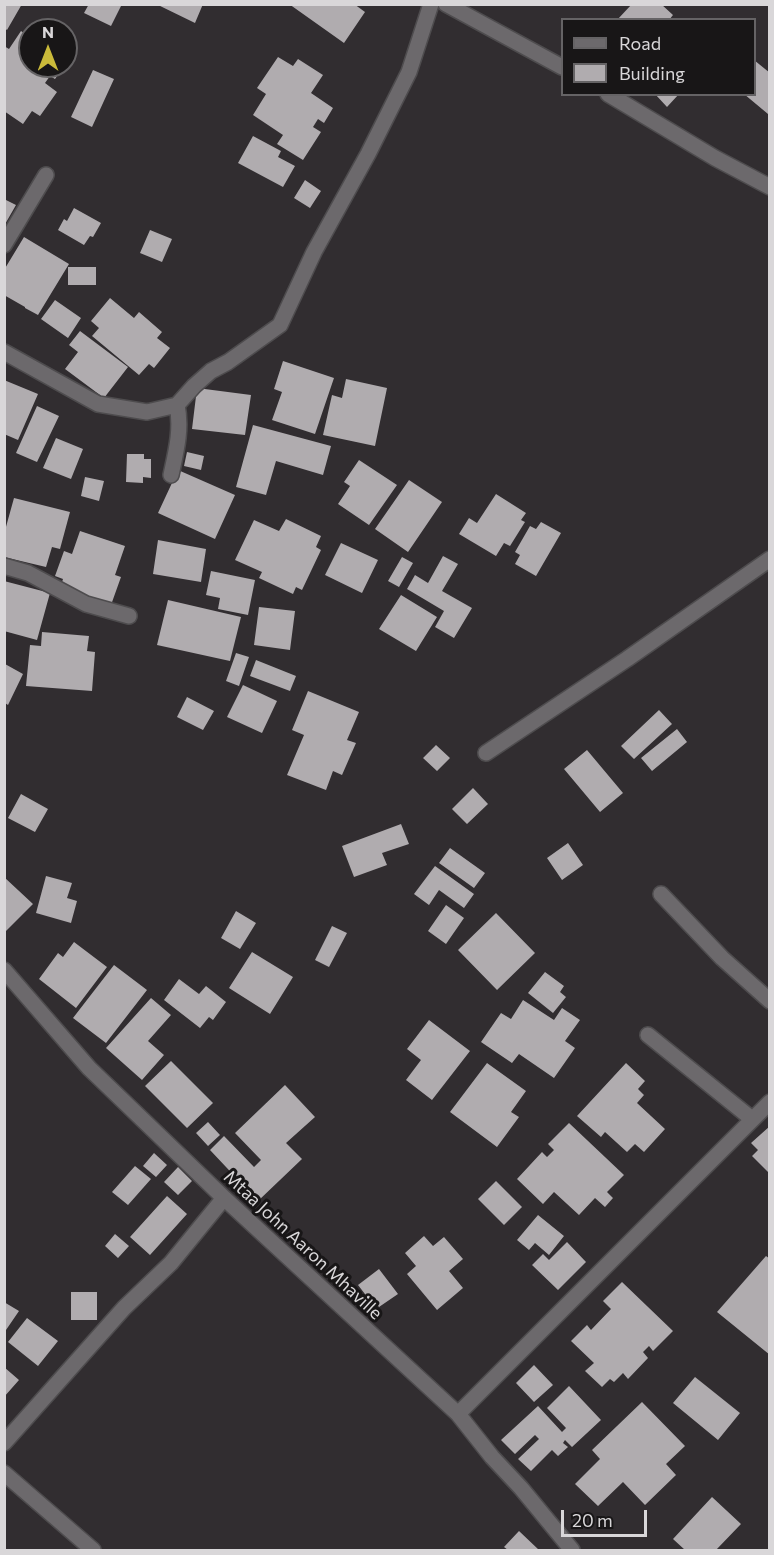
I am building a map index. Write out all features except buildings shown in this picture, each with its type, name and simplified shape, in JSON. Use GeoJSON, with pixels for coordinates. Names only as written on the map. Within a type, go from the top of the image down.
{"type":"FeatureCollection","features":[{"type":"Feature","properties":{"kind":"street"},"geometry":{"type":"LineString","coordinates":[[4,352],[98,404],[147,412],[177,405],[211,371],[228,362],[280,325],[314,252],[410,72],[430,4]]}},
{"type":"Feature","properties":{"kind":"street"},"geometry":{"type":"LineString","coordinates":[[446,4],[561,66]]}},
{"type":"Feature","properties":{"kind":"street"},"geometry":{"type":"LineString","coordinates":[[611,96],[770,188]]}},
{"type":"Feature","properties":{"kind":"street"},"geometry":{"type":"LineString","coordinates":[[4,244],[46,174]]}},
{"type":"Feature","properties":{"kind":"street"},"geometry":{"type":"LineString","coordinates":[[171,475],[178,444],[177,405]]}},
{"type":"Feature","properties":{"kind":"street"},"geometry":{"type":"LineString","coordinates":[[486,753],[627,659],[770,559]]}},
{"type":"Feature","properties":{"kind":"street"},"geometry":{"type":"LineString","coordinates":[[4,566],[28,573],[86,604],[129,616]]}},
{"type":"Feature","properties":{"kind":"street"},"geometry":{"type":"LineString","coordinates":[[661,894],[722,958],[770,1001]]}},
{"type":"Feature","properties":{"kind":"street","name":"Mtaa John Aaron Mhaville"},"geometry":{"type":"LineString","coordinates":[[4,970],[89,1068],[224,1198],[458,1414],[572,1551]]}},
{"type":"Feature","properties":{"kind":"street"},"geometry":{"type":"LineString","coordinates":[[648,1035],[752,1119]]}},
{"type":"Feature","properties":{"kind":"street"},"geometry":{"type":"LineString","coordinates":[[458,1414],[770,1102]]}},
{"type":"Feature","properties":{"kind":"street"},"geometry":{"type":"LineString","coordinates":[[4,1443],[124,1308],[171,1263],[224,1198]]}},
{"type":"Feature","properties":{"kind":"street"},"geometry":{"type":"LineString","coordinates":[[4,1473],[93,1551]]}}]}
